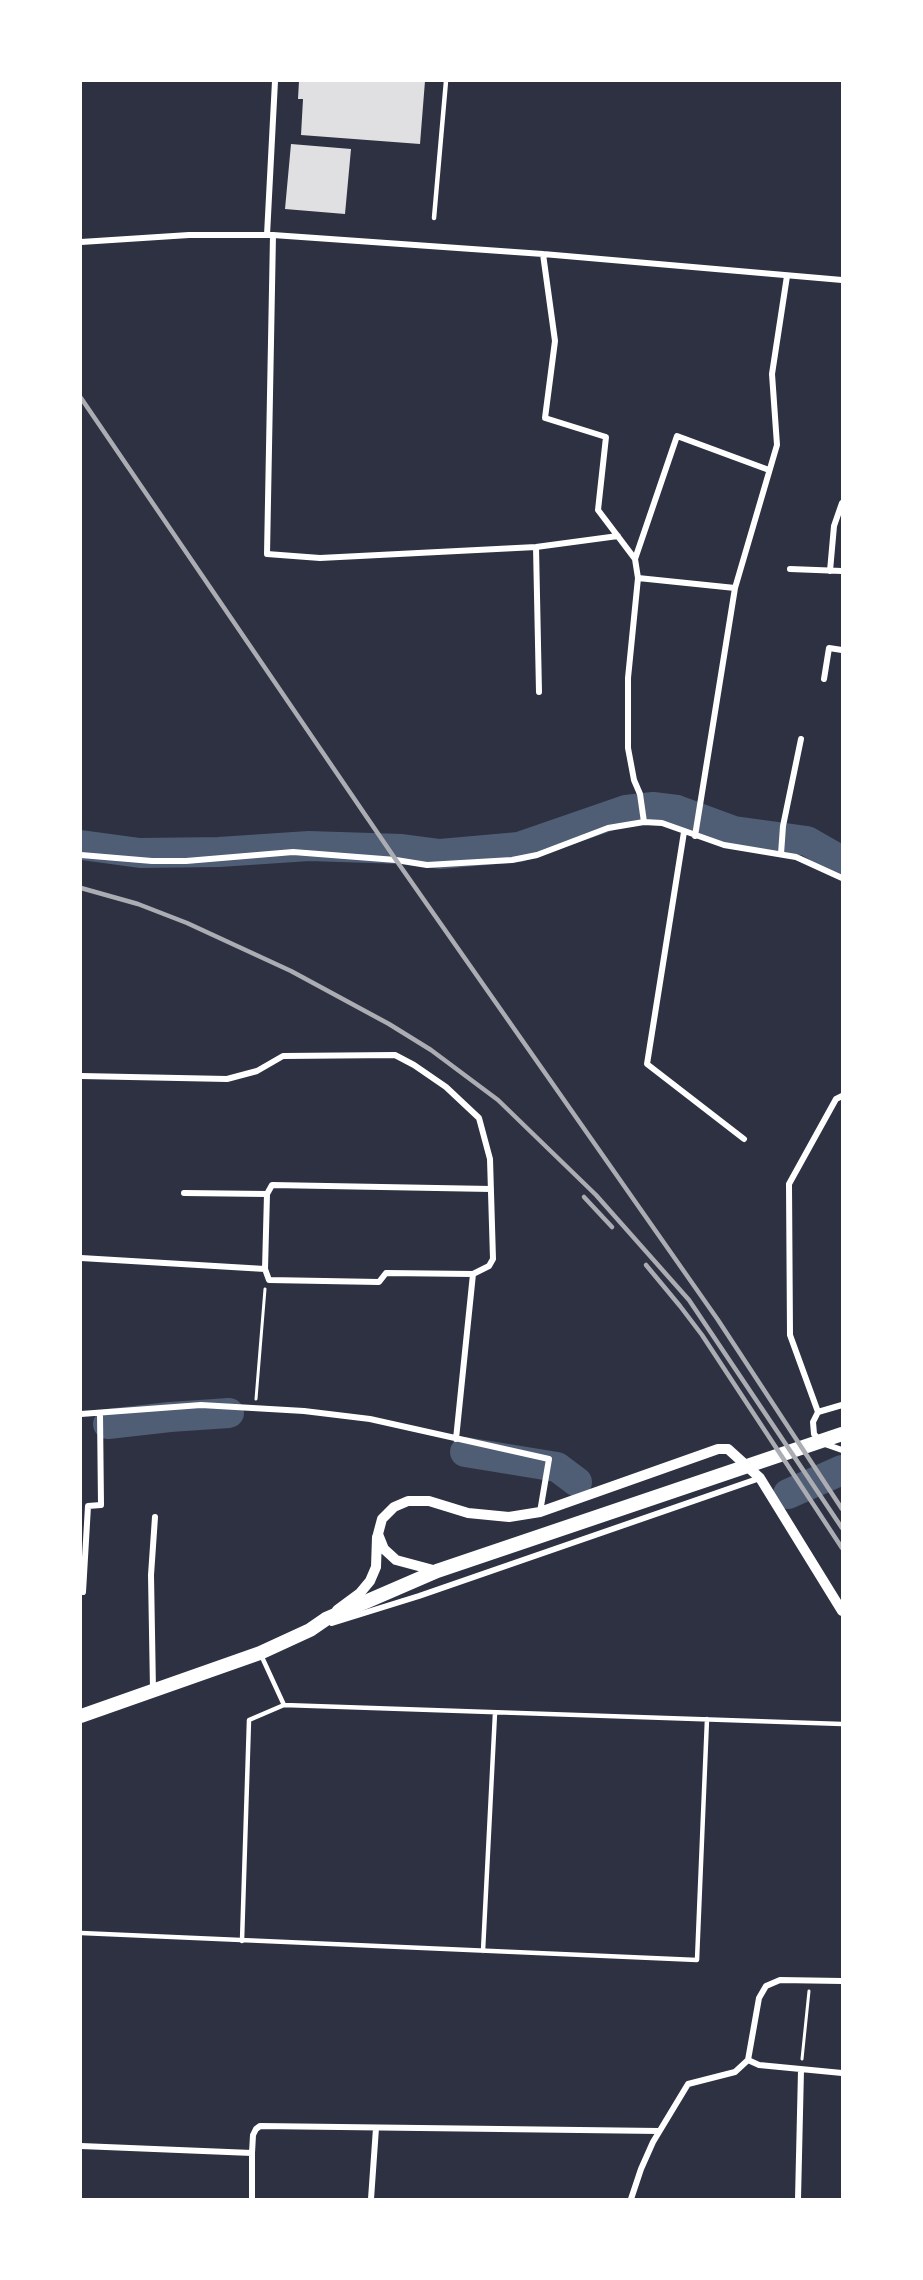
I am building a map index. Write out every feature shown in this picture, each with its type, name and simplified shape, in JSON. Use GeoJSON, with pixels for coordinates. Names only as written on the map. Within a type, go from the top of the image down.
{"type":"FeatureCollection","features":[{"type":"Feature","properties":{"kind":"main road"},"geometry":{"type":"LineString","coordinates":[[81,1716],[260,1653],[310,1630],[326,1618],[437,1571],[842,1434]]}},
{"type":"Feature","properties":{"kind":"street"},"geometry":{"type":"LineString","coordinates":[[274,81],[267,554],[320,558],[536,547],[618,536]]}},
{"type":"Feature","properties":{"kind":"street"},"geometry":{"type":"LineString","coordinates":[[81,242],[189,235],[270,235],[543,254],[842,280]]}},
{"type":"Feature","properties":{"kind":"street"},"geometry":{"type":"LineString","coordinates":[[543,254],[555,341],[545,418],[606,437],[598,510],[635,559],[638,578],[628,678],[628,736],[634,780],[643,818]]}},
{"type":"Feature","properties":{"kind":"street"},"geometry":{"type":"LineString","coordinates":[[695,836],[735,588],[777,445],[772,374],[787,276]]}},
{"type":"Feature","properties":{"kind":"street"},"geometry":{"type":"LineString","coordinates":[[635,559],[677,436],[770,470]]}},
{"type":"Feature","properties":{"kind":"street"},"geometry":{"type":"LineString","coordinates":[[830,571],[834,526],[842,503]]}},
{"type":"Feature","properties":{"kind":"street"},"geometry":{"type":"LineString","coordinates":[[536,547],[539,692]]}},
{"type":"Feature","properties":{"kind":"street"},"geometry":{"type":"LineString","coordinates":[[790,569],[842,571]]}},
{"type":"Feature","properties":{"kind":"street"},"geometry":{"type":"LineString","coordinates":[[638,578],[735,588]]}},
{"type":"Feature","properties":{"kind":"street"},"geometry":{"type":"LineString","coordinates":[[824,679],[829,648],[842,650]]}},
{"type":"Feature","properties":{"kind":"street"},"geometry":{"type":"LineString","coordinates":[[781,850],[783,826],[801,739]]}},
{"type":"Feature","properties":{"kind":"street"},"geometry":{"type":"LineString","coordinates":[[81,855],[152,861],[186,861],[293,852],[396,860],[427,865],[512,860],[537,855],[643,818],[724,845],[781,850],[842,878]]}},
{"type":"Feature","properties":{"kind":"street"},"geometry":{"type":"LineString","coordinates":[[684,832],[647,1064],[744,1139]]}},
{"type":"Feature","properties":{"kind":"street"},"geometry":{"type":"LineString","coordinates":[[81,1076],[227,1079],[258,1071],[283,1056],[395,1055],[414,1065],[446,1088],[479,1118],[490,1159],[491,1188],[493,1259],[489,1266],[473,1274],[386,1273],[378,1282],[269,1280],[265,1269],[267,1194],[272,1185],[491,1188]]}},
{"type":"Feature","properties":{"kind":"street"},"geometry":{"type":"LineString","coordinates":[[842,1096],[836,1099],[789,1184],[790,1335],[818,1412],[813,1422],[814,1434],[822,1443],[842,1450]]}},
{"type":"Feature","properties":{"kind":"street"},"geometry":{"type":"LineString","coordinates":[[184,1193],[267,1194]]}},
{"type":"Feature","properties":{"kind":"street"},"geometry":{"type":"LineString","coordinates":[[81,1258],[265,1269]]}},
{"type":"Feature","properties":{"kind":"street"},"geometry":{"type":"LineString","coordinates":[[456,1439],[473,1274]]}},
{"type":"Feature","properties":{"kind":"street"},"geometry":{"type":"LineString","coordinates":[[81,1414],[201,1405],[304,1411],[370,1419],[549,1459],[540,1512]]}},
{"type":"Feature","properties":{"kind":"street"},"geometry":{"type":"LineString","coordinates":[[818,1412],[842,1405]]}},
{"type":"Feature","properties":{"kind":"street"},"geometry":{"type":"LineString","coordinates":[[83,1592],[88,1506],[101,1505],[100,1414]]}},
{"type":"Feature","properties":{"kind":"street"},"geometry":{"type":"LineString","coordinates":[[326,1618],[360,1593],[370,1581],[375,1567],[382,1519],[394,1507],[408,1501],[429,1501],[468,1513],[509,1517],[540,1512],[718,1449],[728,1449],[760,1478],[842,1611]]}},
{"type":"Feature","properties":{"kind":"street"},"geometry":{"type":"LineString","coordinates":[[310,1630],[419,1596],[760,1478]]}},
{"type":"Feature","properties":{"kind":"street"},"geometry":{"type":"LineString","coordinates":[[153,1690],[151,1575],[155,1517]]}},
{"type":"Feature","properties":{"kind":"street"},"geometry":{"type":"LineString","coordinates":[[378,1534],[384,1549],[396,1560],[437,1571]]}},
{"type":"Feature","properties":{"kind":"street"},"geometry":{"type":"LineString","coordinates":[[631,2199],[641,2169],[659,2131],[688,2084],[735,2072],[748,2060],[759,1998],[766,1986],[780,1980],[842,1981]]}},
{"type":"Feature","properties":{"kind":"street"},"geometry":{"type":"LineString","coordinates":[[748,2060],[759,2065],[842,2073]]}},
{"type":"Feature","properties":{"kind":"street"},"geometry":{"type":"LineString","coordinates":[[798,2199],[801,2070]]}},
{"type":"Feature","properties":{"kind":"street"},"geometry":{"type":"LineString","coordinates":[[252,2199],[253,2135],[255,2129],[261,2126],[659,2131]]}},
{"type":"Feature","properties":{"kind":"street"},"geometry":{"type":"LineString","coordinates":[[371,2199],[376,2128]]}},
{"type":"Feature","properties":{"kind":"street"},"geometry":{"type":"LineString","coordinates":[[81,2146],[252,2153]]}},
{"type":"Feature","properties":{"kind":"lane"},"geometry":{"type":"LineString","coordinates":[[434,218],[446,81]]}},
{"type":"Feature","properties":{"kind":"lane"},"geometry":{"type":"LineString","coordinates":[[260,1653],[284,1705]]}},
{"type":"Feature","properties":{"kind":"lane"},"geometry":{"type":"LineString","coordinates":[[242,1941],[249,1720],[284,1705],[842,1724]]}},
{"type":"Feature","properties":{"kind":"lane"},"geometry":{"type":"LineString","coordinates":[[483,1951],[495,1713]]}},
{"type":"Feature","properties":{"kind":"lane"},"geometry":{"type":"LineString","coordinates":[[81,1933],[697,1960],[707,1719]]}},
{"type":"Feature","properties":{"kind":"path"},"geometry":{"type":"LineString","coordinates":[[255,1408],[265,1285],[269,1280]]}},
{"type":"Feature","properties":{"kind":"path"},"geometry":{"type":"LineString","coordinates":[[801,2070],[811,1981]]}},
{"type":"Feature","properties":{"kind":"building"},"geometry":{"type":"Polygon","coordinates":[[[299,81],[425,81],[420,144],[301,135],[303,99],[298,99],[299,81]]]}},
{"type":"Feature","properties":{"kind":"building"},"geometry":{"type":"Polygon","coordinates":[[[291,144],[351,149],[345,214],[285,209],[291,144]]]}},
{"type":"Feature","properties":{"kind":"waterway"},"geometry":{"type":"LineString","coordinates":[[81,845],[140,853],[219,852],[309,846],[402,849],[440,854],[519,847],[626,810],[653,807],[677,810],[734,831],[807,841],[842,861]]}},
{"type":"Feature","properties":{"kind":"waterway"},"geometry":{"type":"LineString","coordinates":[[108,1424],[229,1413]]}},
{"type":"Feature","properties":{"kind":"waterway"},"geometry":{"type":"LineString","coordinates":[[465,1452],[557,1467],[577,1482]]}},
{"type":"Feature","properties":{"kind":"waterway"},"geometry":{"type":"LineString","coordinates":[[788,1494],[842,1470]]}},
{"type":"Feature","properties":{"kind":"railway"},"geometry":{"type":"LineString","coordinates":[[81,398],[396,860],[718,1320],[842,1509]]}},
{"type":"Feature","properties":{"kind":"railway"},"geometry":{"type":"LineString","coordinates":[[81,888],[138,904],[187,923],[291,971],[389,1024],[431,1050],[498,1100],[596,1195],[689,1300],[842,1528]]}},
{"type":"Feature","properties":{"kind":"railway"},"geometry":{"type":"LineString","coordinates":[[584,1197],[612,1227]]}},
{"type":"Feature","properties":{"kind":"railway"},"geometry":{"type":"LineString","coordinates":[[646,1265],[702,1335],[842,1548]]}}]}
